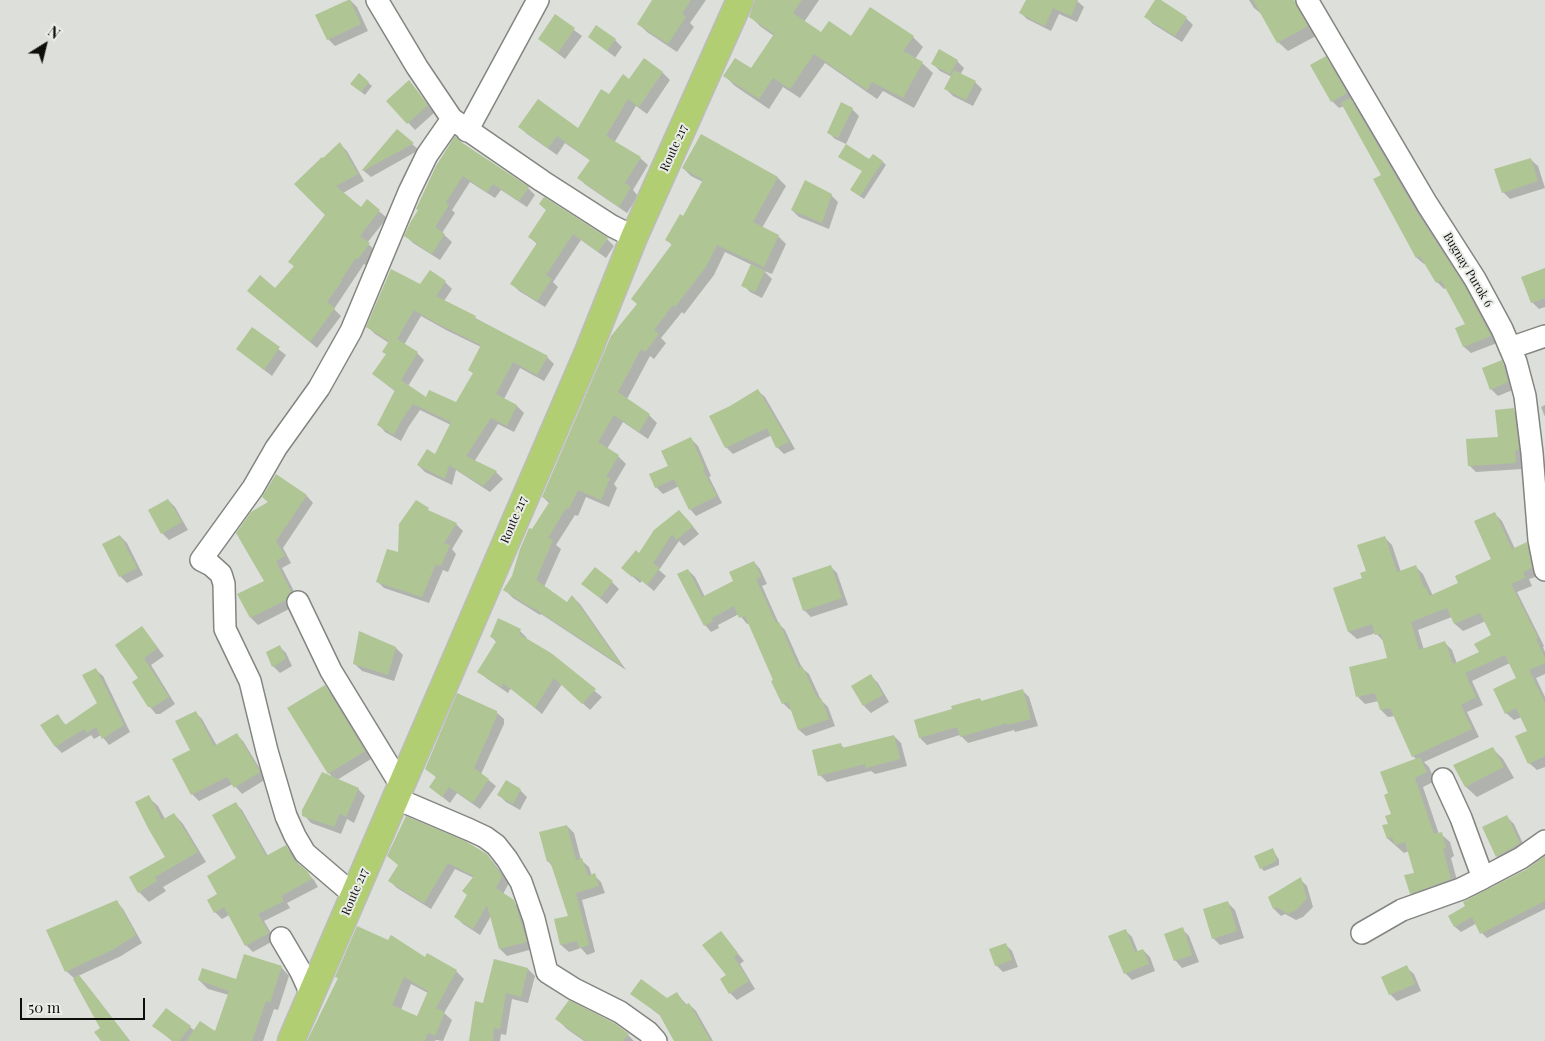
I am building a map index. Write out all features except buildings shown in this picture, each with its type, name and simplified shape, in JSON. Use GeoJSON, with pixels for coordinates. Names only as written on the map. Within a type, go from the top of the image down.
{"type":"FeatureCollection","features":[{"type":"Feature","properties":{"kind":"main road","name":"Route 217"},"geometry":{"type":"LineString","coordinates":[[291,1041],[588,352],[634,237],[740,0]]}},
{"type":"Feature","properties":{"kind":"street"},"geometry":{"type":"LineString","coordinates":[[377,0],[417,67],[460,125],[612,226],[634,237]]}},
{"type":"Feature","properties":{"kind":"street"},"geometry":{"type":"LineString","coordinates":[[354,895],[305,852],[295,836],[286,816],[267,751],[250,681],[225,629],[224,584],[221,574],[211,565],[201,560],[253,488],[276,448],[319,388],[351,331],[409,192],[427,155],[460,125],[538,0]]}},
{"type":"Feature","properties":{"kind":"street","name":"Bugnay Purok 6"},"geometry":{"type":"LineString","coordinates":[[1307,0],[1427,204],[1475,279],[1510,348],[1525,396],[1539,469],[1539,540],[1545,570]]}},
{"type":"Feature","properties":{"kind":"street"},"geometry":{"type":"LineString","coordinates":[[1510,348],[1545,336]]}},
{"type":"Feature","properties":{"kind":"street"},"geometry":{"type":"LineString","coordinates":[[298,602],[331,671],[398,791],[485,837],[496,845],[521,882],[534,919],[547,972],[574,989],[620,1012],[648,1032],[656,1041]]}},
{"type":"Feature","properties":{"kind":"street"},"geometry":{"type":"LineString","coordinates":[[1443,779],[1461,818],[1483,878]]}},
{"type":"Feature","properties":{"kind":"street"},"geometry":{"type":"LineString","coordinates":[[1362,933],[1402,910],[1461,889],[1483,878],[1521,858],[1545,840]]}},
{"type":"Feature","properties":{"kind":"street"},"geometry":{"type":"LineString","coordinates":[[281,938],[301,972],[311,994]]}}]}
